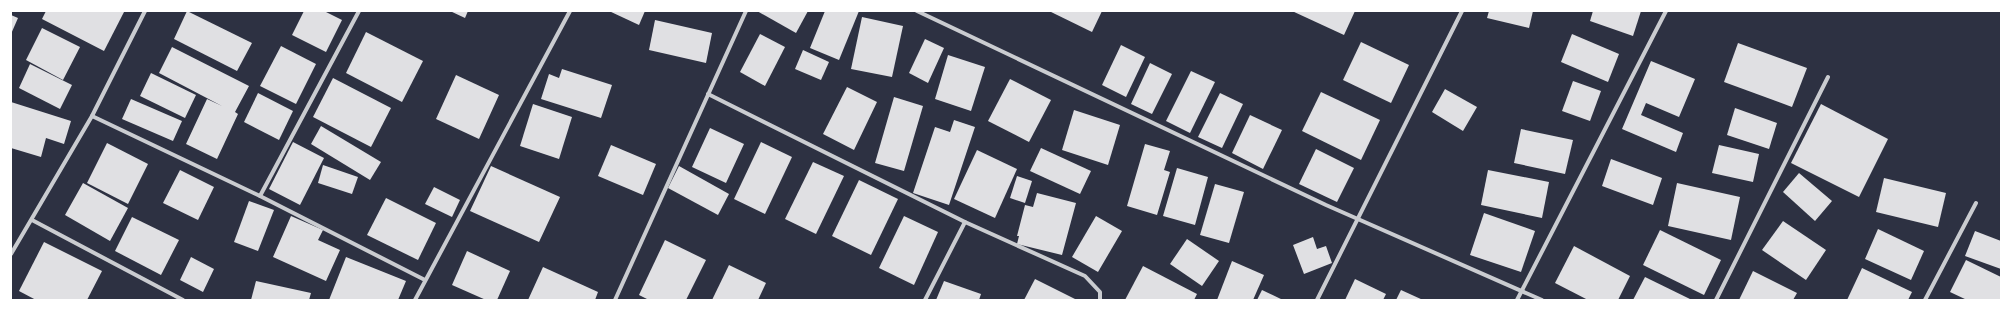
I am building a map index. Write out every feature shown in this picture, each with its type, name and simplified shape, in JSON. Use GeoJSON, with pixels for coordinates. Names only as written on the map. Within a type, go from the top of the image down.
{"type":"FeatureCollection","features":[{"type":"Feature","properties":{"kind":"street"},"geometry":{"type":"LineString","coordinates":[[11,254],[92,116],[146,11]]}},
{"type":"Feature","properties":{"kind":"street"},"geometry":{"type":"LineString","coordinates":[[260,196],[359,11]]}},
{"type":"Feature","properties":{"kind":"street"},"geometry":{"type":"LineString","coordinates":[[415,300],[570,11]]}},
{"type":"Feature","properties":{"kind":"street"},"geometry":{"type":"LineString","coordinates":[[615,300],[746,11]]}},
{"type":"Feature","properties":{"kind":"street"},"geometry":{"type":"LineString","coordinates":[[917,11],[1357,219],[1542,300]]}},
{"type":"Feature","properties":{"kind":"street"},"geometry":{"type":"LineString","coordinates":[[1317,300],[1462,11]]}},
{"type":"Feature","properties":{"kind":"street"},"geometry":{"type":"LineString","coordinates":[[1517,300],[1666,11]]}},
{"type":"Feature","properties":{"kind":"street"},"geometry":{"type":"LineString","coordinates":[[1716,300],[1828,77]]}},
{"type":"Feature","properties":{"kind":"street"},"geometry":{"type":"LineString","coordinates":[[708,94],[965,222],[1085,276],[1100,292],[1100,300]]}},
{"type":"Feature","properties":{"kind":"street"},"geometry":{"type":"LineString","coordinates":[[92,116],[260,196],[425,280]]}},
{"type":"Feature","properties":{"kind":"street"},"geometry":{"type":"LineString","coordinates":[[1925,300],[1976,203]]}},
{"type":"Feature","properties":{"kind":"street"},"geometry":{"type":"LineString","coordinates":[[32,220],[183,300]]}},
{"type":"Feature","properties":{"kind":"street"},"geometry":{"type":"LineString","coordinates":[[925,300],[965,222]]}},
{"type":"Feature","properties":{"kind":"building"},"geometry":{"type":"Polygon","coordinates":[[[46,11],[124,12],[104,51],[42,19],[46,11]]]}},
{"type":"Feature","properties":{"kind":"building"},"geometry":{"type":"Polygon","coordinates":[[[187,11],[252,43],[237,71],[174,39],[187,11]]]}},
{"type":"Feature","properties":{"kind":"building"},"geometry":{"type":"Polygon","coordinates":[[[304,11],[324,11],[342,20],[326,52],[292,35],[304,11]]]}},
{"type":"Feature","properties":{"kind":"building"},"geometry":{"type":"Polygon","coordinates":[[[450,11],[468,11],[465,18],[450,11]]]}},
{"type":"Feature","properties":{"kind":"building"},"geometry":{"type":"Polygon","coordinates":[[[609,11],[645,11],[639,25],[609,11]]]}},
{"type":"Feature","properties":{"kind":"building"},"geometry":{"type":"Polygon","coordinates":[[[757,11],[808,11],[796,33],[757,11]]]}},
{"type":"Feature","properties":{"kind":"building"},"geometry":{"type":"Polygon","coordinates":[[[825,11],[859,11],[839,60],[810,48],[825,11]]]}},
{"type":"Feature","properties":{"kind":"building"},"geometry":{"type":"Polygon","coordinates":[[[1049,11],[1102,11],[1092,32],[1049,11]]]}},
{"type":"Feature","properties":{"kind":"building"},"geometry":{"type":"Polygon","coordinates":[[[1292,11],[1355,11],[1344,35],[1292,11]]]}},
{"type":"Feature","properties":{"kind":"building"},"geometry":{"type":"Polygon","coordinates":[[[1489,11],[1533,11],[1529,28],[1487,18],[1489,11]]]}},
{"type":"Feature","properties":{"kind":"building"},"geometry":{"type":"Polygon","coordinates":[[[1593,11],[1641,11],[1633,36],[1590,21],[1593,11]]]}},
{"type":"Feature","properties":{"kind":"building"},"geometry":{"type":"Polygon","coordinates":[[[11,15],[18,18],[11,34],[11,15]]]}},
{"type":"Feature","properties":{"kind":"building"},"geometry":{"type":"Polygon","coordinates":[[[862,17],[903,26],[892,77],[851,69],[862,17]]]}},
{"type":"Feature","properties":{"kind":"building"},"geometry":{"type":"Polygon","coordinates":[[[655,20],[712,33],[706,63],[649,50],[655,20]]]}},
{"type":"Feature","properties":{"kind":"building"},"geometry":{"type":"Polygon","coordinates":[[[42,28],[80,47],[63,80],[26,60],[42,28]]]}},
{"type":"Feature","properties":{"kind":"building"},"geometry":{"type":"Polygon","coordinates":[[[366,32],[423,61],[402,102],[346,73],[366,32]]]}},
{"type":"Feature","properties":{"kind":"building"},"geometry":{"type":"Polygon","coordinates":[[[760,34],[785,47],[765,86],[740,72],[760,34]]]}},
{"type":"Feature","properties":{"kind":"building"},"geometry":{"type":"Polygon","coordinates":[[[1572,34],[1619,54],[1608,82],[1561,62],[1572,34]]]}},
{"type":"Feature","properties":{"kind":"building"},"geometry":{"type":"Polygon","coordinates":[[[925,39],[944,48],[928,83],[909,73],[925,39]]]}},
{"type":"Feature","properties":{"kind":"building"},"geometry":{"type":"Polygon","coordinates":[[[1361,42],[1409,65],[1391,103],[1343,80],[1361,42]]]}},
{"type":"Feature","properties":{"kind":"building"},"geometry":{"type":"Polygon","coordinates":[[[1738,43],[1807,68],[1792,107],[1724,82],[1738,43]]]}},
{"type":"Feature","properties":{"kind":"building"},"geometry":{"type":"Polygon","coordinates":[[[1121,45],[1145,57],[1126,97],[1102,85],[1121,45]]]}},
{"type":"Feature","properties":{"kind":"building"},"geometry":{"type":"Polygon","coordinates":[[[281,46],[316,64],[296,104],[260,86],[281,46]]]}},
{"type":"Feature","properties":{"kind":"building"},"geometry":{"type":"Polygon","coordinates":[[[172,47],[249,86],[235,112],[238,114],[217,159],[186,144],[207,99],[222,106],[159,73],[172,47]]]}},
{"type":"Feature","properties":{"kind":"building"},"geometry":{"type":"Polygon","coordinates":[[[803,50],[829,62],[821,80],[795,69],[803,50]]]}},
{"type":"Feature","properties":{"kind":"building"},"geometry":{"type":"Polygon","coordinates":[[[948,55],[985,67],[971,111],[935,99],[948,55]]]}},
{"type":"Feature","properties":{"kind":"building"},"geometry":{"type":"Polygon","coordinates":[[[1651,61],[1695,79],[1679,117],[1646,103],[1641,115],[1683,133],[1676,152],[1622,129],[1651,61]]]}},
{"type":"Feature","properties":{"kind":"building"},"geometry":{"type":"Polygon","coordinates":[[[1150,63],[1172,74],[1152,114],[1131,104],[1150,63]]]}},
{"type":"Feature","properties":{"kind":"building"},"geometry":{"type":"Polygon","coordinates":[[[30,64],[72,85],[60,109],[19,88],[30,64]]]}},
{"type":"Feature","properties":{"kind":"building"},"geometry":{"type":"Polygon","coordinates":[[[562,69],[612,85],[601,118],[541,99],[549,74],[559,78],[562,69]]]}},
{"type":"Feature","properties":{"kind":"building"},"geometry":{"type":"Polygon","coordinates":[[[1191,71],[1215,82],[1190,133],[1166,121],[1191,71]]]}},
{"type":"Feature","properties":{"kind":"building"},"geometry":{"type":"Polygon","coordinates":[[[151,73],[196,95],[185,118],[140,96],[151,73]]]}},
{"type":"Feature","properties":{"kind":"building"},"geometry":{"type":"Polygon","coordinates":[[[456,75],[499,95],[479,139],[436,119],[456,75]]]}},
{"type":"Feature","properties":{"kind":"building"},"geometry":{"type":"Polygon","coordinates":[[[333,78],[391,108],[371,147],[313,117],[333,78]]]}},
{"type":"Feature","properties":{"kind":"building"},"geometry":{"type":"Polygon","coordinates":[[[1010,79],[1051,100],[1029,142],[988,121],[1010,79]]]}},
{"type":"Feature","properties":{"kind":"building"},"geometry":{"type":"Polygon","coordinates":[[[1573,81],[1601,91],[1590,121],[1562,111],[1573,81]]]}},
{"type":"Feature","properties":{"kind":"building"},"geometry":{"type":"Polygon","coordinates":[[[847,87],[877,102],[854,150],[823,134],[847,87]]]}},
{"type":"Feature","properties":{"kind":"building"},"geometry":{"type":"Polygon","coordinates":[[[1445,89],[1477,107],[1463,131],[1432,112],[1445,89]]]}},
{"type":"Feature","properties":{"kind":"building"},"geometry":{"type":"Polygon","coordinates":[[[1321,92],[1380,120],[1361,160],[1302,131],[1321,92]]]}},
{"type":"Feature","properties":{"kind":"building"},"geometry":{"type":"Polygon","coordinates":[[[258,93],[293,111],[279,140],[244,122],[258,93]]]}},
{"type":"Feature","properties":{"kind":"building"},"geometry":{"type":"Polygon","coordinates":[[[1220,93],[1243,104],[1222,148],[1198,137],[1220,93]]]}},
{"type":"Feature","properties":{"kind":"building"},"geometry":{"type":"Polygon","coordinates":[[[894,97],[923,106],[904,171],[875,163],[894,97]]]}},
{"type":"Feature","properties":{"kind":"building"},"geometry":{"type":"Polygon","coordinates":[[[131,99],[182,121],[173,141],[122,119],[131,99]]]}},
{"type":"Feature","properties":{"kind":"building"},"geometry":{"type":"Polygon","coordinates":[[[11,102],[71,121],[64,144],[46,138],[41,157],[11,148],[11,102]]]}},
{"type":"Feature","properties":{"kind":"building"},"geometry":{"type":"Polygon","coordinates":[[[533,104],[572,117],[559,159],[520,146],[533,104]]]}},
{"type":"Feature","properties":{"kind":"building"},"geometry":{"type":"Polygon","coordinates":[[[1821,104],[1888,139],[1859,197],[1791,163],[1821,104]]]}},
{"type":"Feature","properties":{"kind":"building"},"geometry":{"type":"Polygon","coordinates":[[[1735,108],[1777,123],[1769,149],[1727,135],[1735,108]]]}},
{"type":"Feature","properties":{"kind":"building"},"geometry":{"type":"Polygon","coordinates":[[[1074,110],[1120,125],[1108,165],[1062,150],[1074,110]]]}},
{"type":"Feature","properties":{"kind":"building"},"geometry":{"type":"Polygon","coordinates":[[[1250,115],[1282,130],[1263,169],[1232,153],[1250,115]]]}},
{"type":"Feature","properties":{"kind":"building"},"geometry":{"type":"Polygon","coordinates":[[[954,120],[975,127],[949,205],[913,193],[935,127],[950,132],[954,120]]]}},
{"type":"Feature","properties":{"kind":"building"},"geometry":{"type":"Polygon","coordinates":[[[321,126],[381,162],[370,180],[311,144],[321,126]]]}},
{"type":"Feature","properties":{"kind":"building"},"geometry":{"type":"Polygon","coordinates":[[[710,128],[744,144],[726,183],[692,167],[710,128]]]}},
{"type":"Feature","properties":{"kind":"building"},"geometry":{"type":"Polygon","coordinates":[[[1521,129],[1573,140],[1565,174],[1514,163],[1521,129]]]}},
{"type":"Feature","properties":{"kind":"building"},"geometry":{"type":"Polygon","coordinates":[[[293,142],[324,158],[300,205],[269,189],[293,142]]]}},
{"type":"Feature","properties":{"kind":"building"},"geometry":{"type":"Polygon","coordinates":[[[761,142],[792,157],[765,214],[734,199],[761,142]]]}},
{"type":"Feature","properties":{"kind":"building"},"geometry":{"type":"Polygon","coordinates":[[[107,143],[148,164],[128,204],[87,183],[107,143]]]}},
{"type":"Feature","properties":{"kind":"building"},"geometry":{"type":"Polygon","coordinates":[[[1145,144],[1170,151],[1164,170],[1170,172],[1157,215],[1127,206],[1145,144]]]}},
{"type":"Feature","properties":{"kind":"building"},"geometry":{"type":"Polygon","coordinates":[[[611,145],[656,164],[643,195],[598,176],[611,145]]]}},
{"type":"Feature","properties":{"kind":"building"},"geometry":{"type":"Polygon","coordinates":[[[1719,145],[1759,154],[1753,182],[1712,173],[1719,145]]]}},
{"type":"Feature","properties":{"kind":"building"},"geometry":{"type":"Polygon","coordinates":[[[1041,148],[1091,171],[1080,194],[1030,171],[1041,148]]]}},
{"type":"Feature","properties":{"kind":"building"},"geometry":{"type":"Polygon","coordinates":[[[1316,149],[1354,168],[1337,202],[1299,184],[1316,149]]]}},
{"type":"Feature","properties":{"kind":"building"},"geometry":{"type":"Polygon","coordinates":[[[977,150],[1017,169],[995,218],[954,199],[977,150]]]}},
{"type":"Feature","properties":{"kind":"building"},"geometry":{"type":"Polygon","coordinates":[[[1611,159],[1662,178],[1653,205],[1602,186],[1611,159]]]}},
{"type":"Feature","properties":{"kind":"building"},"geometry":{"type":"Polygon","coordinates":[[[813,162],[844,176],[816,234],[785,219],[813,162]]]}},
{"type":"Feature","properties":{"kind":"building"},"geometry":{"type":"Polygon","coordinates":[[[323,165],[358,177],[352,194],[318,183],[323,165]]]}},
{"type":"Feature","properties":{"kind":"building"},"geometry":{"type":"Polygon","coordinates":[[[491,166],[560,197],[539,242],[470,211],[491,166]]]}},
{"type":"Feature","properties":{"kind":"building"},"geometry":{"type":"Polygon","coordinates":[[[679,166],[729,194],[718,215],[668,188],[679,166]]]}},
{"type":"Feature","properties":{"kind":"building"},"geometry":{"type":"Polygon","coordinates":[[[1177,168],[1208,177],[1195,225],[1163,216],[1177,168]]]}},
{"type":"Feature","properties":{"kind":"building"},"geometry":{"type":"Polygon","coordinates":[[[180,170],[214,187],[198,220],[163,203],[180,170]]]}},
{"type":"Feature","properties":{"kind":"building"},"geometry":{"type":"Polygon","coordinates":[[[1488,170],[1549,182],[1542,218],[1481,205],[1488,170]]]}},
{"type":"Feature","properties":{"kind":"building"},"geometry":{"type":"Polygon","coordinates":[[[1799,173],[1832,201],[1815,221],[1783,192],[1799,173]]]}},
{"type":"Feature","properties":{"kind":"building"},"geometry":{"type":"Polygon","coordinates":[[[1017,176],[1032,181],[1025,203],[1010,198],[1017,176]]]}},
{"type":"Feature","properties":{"kind":"building"},"geometry":{"type":"Polygon","coordinates":[[[1884,178],[1946,193],[1938,227],[1876,212],[1884,178]]]}},
{"type":"Feature","properties":{"kind":"building"},"geometry":{"type":"Polygon","coordinates":[[[859,180],[898,199],[871,255],[832,236],[859,180]]]}},
{"type":"Feature","properties":{"kind":"building"},"geometry":{"type":"Polygon","coordinates":[[[83,183],[128,208],[110,241],[65,215],[83,183]]]}},
{"type":"Feature","properties":{"kind":"building"},"geometry":{"type":"Polygon","coordinates":[[[1677,183],[1740,197],[1731,240],[1668,226],[1677,183]]]}},
{"type":"Feature","properties":{"kind":"building"},"geometry":{"type":"Polygon","coordinates":[[[1215,184],[1244,192],[1229,243],[1200,235],[1215,184]]]}},
{"type":"Feature","properties":{"kind":"building"},"geometry":{"type":"Polygon","coordinates":[[[434,187],[460,200],[452,217],[425,204],[434,187]]]}},
{"type":"Feature","properties":{"kind":"building"},"geometry":{"type":"Polygon","coordinates":[[[1037,193],[1076,203],[1062,255],[1017,244],[1019,236],[1017,236],[1025,205],[1033,207],[1037,193]]]}},
{"type":"Feature","properties":{"kind":"building"},"geometry":{"type":"Polygon","coordinates":[[[386,198],[436,223],[418,260],[367,235],[386,198]]]}},
{"type":"Feature","properties":{"kind":"building"},"geometry":{"type":"Polygon","coordinates":[[[249,201],[274,210],[258,251],[234,242],[249,201]]]}},
{"type":"Feature","properties":{"kind":"building"},"geometry":{"type":"Polygon","coordinates":[[[1484,213],[1535,231],[1521,272],[1470,255],[1484,213]]]}},
{"type":"Feature","properties":{"kind":"building"},"geometry":{"type":"Polygon","coordinates":[[[291,216],[323,230],[318,240],[340,250],[326,281],[273,257],[291,216]]]}},
{"type":"Feature","properties":{"kind":"building"},"geometry":{"type":"Polygon","coordinates":[[[904,216],[938,232],[914,285],[879,268],[904,216]]]}},
{"type":"Feature","properties":{"kind":"building"},"geometry":{"type":"Polygon","coordinates":[[[1096,216],[1122,231],[1098,272],[1072,257],[1096,216]]]}},
{"type":"Feature","properties":{"kind":"building"},"geometry":{"type":"Polygon","coordinates":[[[132,217],[179,240],[161,275],[115,251],[132,217]]]}},
{"type":"Feature","properties":{"kind":"building"},"geometry":{"type":"Polygon","coordinates":[[[1783,221],[1826,250],[1806,280],[1762,250],[1783,221]]]}},
{"type":"Feature","properties":{"kind":"building"},"geometry":{"type":"Polygon","coordinates":[[[1878,229],[1924,251],[1911,280],[1865,259],[1878,229]]]}},
{"type":"Feature","properties":{"kind":"building"},"geometry":{"type":"Polygon","coordinates":[[[1660,230],[1721,260],[1704,295],[1643,265],[1660,230]]]}},
{"type":"Feature","properties":{"kind":"building"},"geometry":{"type":"Polygon","coordinates":[[[1975,231],[2001,241],[2001,269],[1965,256],[1975,231]]]}},
{"type":"Feature","properties":{"kind":"building"},"geometry":{"type":"Polygon","coordinates":[[[1313,237],[1317,249],[1326,246],[1332,263],[1304,274],[1293,245],[1313,237]]]}},
{"type":"Feature","properties":{"kind":"building"},"geometry":{"type":"Polygon","coordinates":[[[1187,239],[1219,261],[1202,286],[1170,264],[1187,239]]]}},
{"type":"Feature","properties":{"kind":"building"},"geometry":{"type":"Polygon","coordinates":[[[665,240],[706,260],[686,300],[649,300],[639,295],[665,240]]]}},
{"type":"Feature","properties":{"kind":"building"},"geometry":{"type":"Polygon","coordinates":[[[44,242],[102,271],[87,300],[36,300],[19,291],[44,242]]]}},
{"type":"Feature","properties":{"kind":"building"},"geometry":{"type":"Polygon","coordinates":[[[1574,246],[1630,276],[1618,300],[1588,300],[1555,283],[1574,246]]]}},
{"type":"Feature","properties":{"kind":"building"},"geometry":{"type":"Polygon","coordinates":[[[467,251],[510,271],[497,300],[486,300],[452,285],[467,251]]]}},
{"type":"Feature","properties":{"kind":"building"},"geometry":{"type":"Polygon","coordinates":[[[191,257],[214,269],[203,292],[180,280],[191,257]]]}},
{"type":"Feature","properties":{"kind":"building"},"geometry":{"type":"Polygon","coordinates":[[[346,257],[406,281],[398,300],[329,300],[346,257]]]}},
{"type":"Feature","properties":{"kind":"building"},"geometry":{"type":"Polygon","coordinates":[[[1966,260],[2001,277],[2001,300],[1967,300],[1950,292],[1966,260]]]}},
{"type":"Feature","properties":{"kind":"building"},"geometry":{"type":"Polygon","coordinates":[[[1232,261],[1264,275],[1253,300],[1217,300],[1232,261]]]}},
{"type":"Feature","properties":{"kind":"building"},"geometry":{"type":"Polygon","coordinates":[[[729,265],[766,283],[758,300],[712,300],[729,265]]]}},
{"type":"Feature","properties":{"kind":"building"},"geometry":{"type":"Polygon","coordinates":[[[1143,266],[1197,294],[1194,300],[1125,300],[1143,266]]]}},
{"type":"Feature","properties":{"kind":"building"},"geometry":{"type":"Polygon","coordinates":[[[543,267],[598,292],[595,300],[528,300],[543,267]]]}},
{"type":"Feature","properties":{"kind":"building"},"geometry":{"type":"Polygon","coordinates":[[[1862,268],[1912,292],[1908,300],[1847,300],[1862,268]]]}},
{"type":"Feature","properties":{"kind":"building"},"geometry":{"type":"Polygon","coordinates":[[[1753,271],[1797,293],[1793,300],[1739,300],[1753,271]]]}},
{"type":"Feature","properties":{"kind":"building"},"geometry":{"type":"Polygon","coordinates":[[[1645,277],[1692,300],[1633,300],[1645,277]]]}},
{"type":"Feature","properties":{"kind":"building"},"geometry":{"type":"Polygon","coordinates":[[[1035,279],[1077,300],[1024,300],[1035,279]]]}},
{"type":"Feature","properties":{"kind":"building"},"geometry":{"type":"Polygon","coordinates":[[[1355,279],[1386,294],[1383,300],[1345,300],[1355,279]]]}},
{"type":"Feature","properties":{"kind":"building"},"geometry":{"type":"Polygon","coordinates":[[[256,281],[311,293],[309,300],[251,300],[256,281]]]}},
{"type":"Feature","properties":{"kind":"building"},"geometry":{"type":"Polygon","coordinates":[[[944,281],[981,294],[979,300],[936,300],[944,281]]]}},
{"type":"Feature","properties":{"kind":"building"},"geometry":{"type":"Polygon","coordinates":[[[1262,290],[1283,300],[1257,300],[1262,290]]]}},
{"type":"Feature","properties":{"kind":"building"},"geometry":{"type":"Polygon","coordinates":[[[1401,290],[1423,300],[1396,300],[1401,290]]]}}]}
